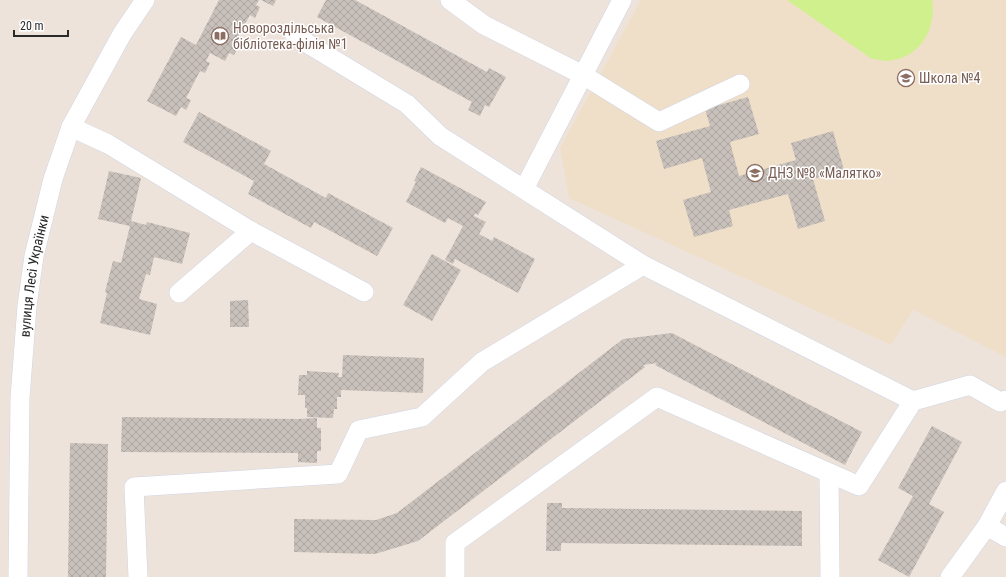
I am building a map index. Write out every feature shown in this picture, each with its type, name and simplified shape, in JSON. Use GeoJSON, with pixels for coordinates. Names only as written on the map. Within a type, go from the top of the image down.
{"type":"FeatureCollection","features":[{"type":"Feature","properties":{"kind":"street","name":"вулиця Лесі Українки"},"geometry":{"type":"LineString","coordinates":[[18,577],[20,398],[27,306],[34,256],[53,179],[71,127],[122,34],[145,0]]}},
{"type":"Feature","properties":{"kind":"street"},"geometry":{"type":"LineString","coordinates":[[450,0],[484,25],[582,75],[659,122],[740,84]]}},
{"type":"Feature","properties":{"kind":"street"},"geometry":{"type":"LineString","coordinates":[[524,189],[622,0]]}},
{"type":"Feature","properties":{"kind":"street"},"geometry":{"type":"LineString","coordinates":[[295,36],[407,104],[440,136],[643,265],[913,401]]}},
{"type":"Feature","properties":{"kind":"street"},"geometry":{"type":"LineString","coordinates":[[71,127],[108,144],[251,231],[364,292]]}},
{"type":"Feature","properties":{"kind":"street"},"geometry":{"type":"LineString","coordinates":[[179,293],[251,231]]}},
{"type":"Feature","properties":{"kind":"street"},"geometry":{"type":"LineString","coordinates":[[138,577],[134,487],[338,474],[359,430],[422,417],[482,362],[643,265]]}},
{"type":"Feature","properties":{"kind":"street"},"geometry":{"type":"LineString","coordinates":[[455,577],[455,543],[658,397],[859,486],[913,401],[970,385],[1000,402],[1006,400]]}},
{"type":"Feature","properties":{"kind":"street"},"geometry":{"type":"LineString","coordinates":[[829,473],[830,577]]}},
{"type":"Feature","properties":{"kind":"street"},"geometry":{"type":"LineString","coordinates":[[950,577],[987,526],[1006,491]]}},
{"type":"Feature","properties":{"kind":"street"},"geometry":{"type":"LineString","coordinates":[[987,526],[1006,537]]}},
{"type":"Feature","properties":{"kind":"shaded area","name":"ДНЗ №8 «Малятко»"},"geometry":{"type":"Polygon","coordinates":[[[641,0],[1006,0],[1006,357],[913,310],[891,345],[569,198],[560,148],[641,0]]]}},
{"type":"Feature","properties":{"kind":"green space"},"geometry":{"type":"Polygon","coordinates":[[[787,0],[932,0],[932,22],[923,41],[917,49],[898,59],[885,61],[872,59],[787,0]]]}},
{"type":"Feature","properties":{"kind":"building"},"geometry":{"type":"Polygon","coordinates":[[[219,0],[259,0],[256,5],[260,7],[255,18],[250,15],[235,42],[239,45],[234,55],[229,53],[225,61],[210,53],[206,61],[210,63],[205,73],[200,71],[186,98],[191,100],[186,110],[181,107],[176,116],[147,101],[181,37],[196,45],[219,0]]]}},
{"type":"Feature","properties":{"kind":"building"},"geometry":{"type":"Polygon","coordinates":[[[261,0],[276,0],[273,6],[261,0]]]}},
{"type":"Feature","properties":{"kind":"building"},"geometry":{"type":"Polygon","coordinates":[[[326,0],[355,0],[487,72],[489,68],[506,77],[489,107],[485,105],[480,116],[468,110],[472,102],[317,17],[326,0]]]}},
{"type":"Feature","properties":{"kind":"building"},"geometry":{"type":"Polygon","coordinates":[[[748,97],[759,134],[730,142],[739,176],[796,160],[791,143],[833,131],[844,170],[813,179],[825,221],[798,229],[788,194],[729,210],[733,226],[694,237],[683,200],[711,192],[702,158],[664,169],[656,141],[710,126],[705,109],[748,97]]]}},
{"type":"Feature","properties":{"kind":"building"},"geometry":{"type":"Polygon","coordinates":[[[199,112],[271,151],[264,164],[326,198],[328,193],[393,228],[377,256],[314,222],[311,228],[248,194],[254,181],[183,142],[199,112]]]}},
{"type":"Feature","properties":{"kind":"building"},"geometry":{"type":"Polygon","coordinates":[[[421,167],[486,202],[478,215],[475,213],[474,216],[486,222],[479,234],[492,241],[494,237],[535,259],[518,293],[455,259],[453,264],[445,260],[463,226],[448,218],[445,223],[406,202],[416,182],[414,181],[421,167]]]}},
{"type":"Feature","properties":{"kind":"building"},"geometry":{"type":"Polygon","coordinates":[[[109,171],[141,178],[131,221],[146,225],[147,222],[190,233],[182,264],[154,257],[150,275],[146,274],[139,299],[157,304],[150,335],[100,323],[107,293],[105,292],[113,261],[121,263],[130,226],[98,219],[109,171]]]}},
{"type":"Feature","properties":{"kind":"building"},"geometry":{"type":"Polygon","coordinates":[[[432,254],[461,270],[432,321],[403,305],[432,254]]]}},
{"type":"Feature","properties":{"kind":"building"},"geometry":{"type":"Polygon","coordinates":[[[248,300],[249,327],[230,327],[230,301],[248,300]]]}},
{"type":"Feature","properties":{"kind":"building"},"geometry":{"type":"Polygon","coordinates":[[[672,333],[862,432],[845,465],[655,365],[657,363],[643,365],[645,367],[418,541],[375,554],[294,552],[294,519],[376,520],[397,513],[623,339],[672,333]]]}},
{"type":"Feature","properties":{"kind":"building"},"geometry":{"type":"Polygon","coordinates":[[[343,355],[424,358],[423,393],[341,390],[341,397],[337,397],[337,409],[334,409],[333,418],[307,417],[305,395],[298,395],[299,375],[307,375],[307,371],[339,373],[338,377],[342,377],[343,355]]]}},
{"type":"Feature","properties":{"kind":"building"},"geometry":{"type":"Polygon","coordinates":[[[122,417],[317,418],[317,428],[321,428],[321,451],[317,451],[317,463],[298,462],[298,453],[121,452],[122,417]]]}},
{"type":"Feature","properties":{"kind":"building"},"geometry":{"type":"Polygon","coordinates":[[[932,426],[962,442],[929,504],[944,512],[909,577],[878,560],[913,496],[898,488],[932,426]]]}},
{"type":"Feature","properties":{"kind":"building"},"geometry":{"type":"Polygon","coordinates":[[[70,443],[108,444],[106,577],[68,577],[70,443]]]}},
{"type":"Feature","properties":{"kind":"building"},"geometry":{"type":"Polygon","coordinates":[[[547,503],[562,503],[562,508],[802,511],[802,546],[561,543],[561,551],[546,551],[547,503]]]}},
{"type":"Feature","properties":{"kind":"place","name":"Новороздільська бібліотека-філія №1"},"geometry":{"type":"Point","coordinates":[220,36]}},
{"type":"Feature","properties":{"kind":"place","name":"Школа №4"},"geometry":{"type":"Point","coordinates":[906,78]}},
{"type":"Feature","properties":{"kind":"place","name":"ДНЗ №8 «Малятко»"},"geometry":{"type":"Point","coordinates":[755,173]}}]}
